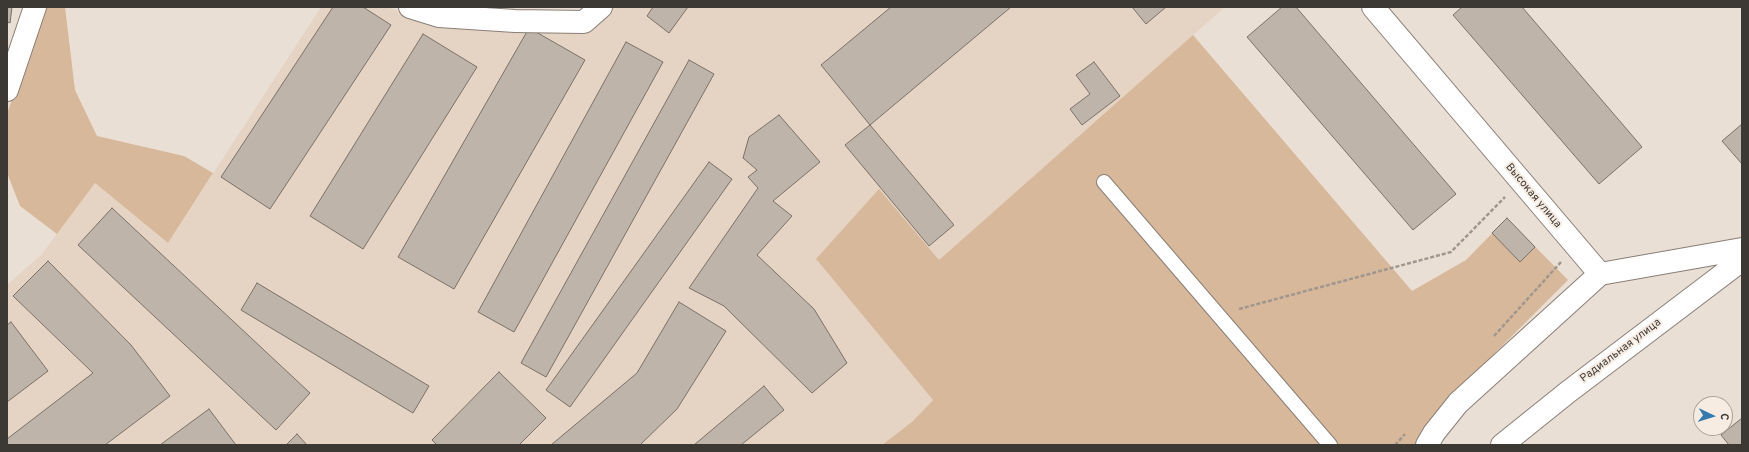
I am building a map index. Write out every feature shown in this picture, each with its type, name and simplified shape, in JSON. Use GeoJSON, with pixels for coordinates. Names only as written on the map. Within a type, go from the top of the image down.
{"type":"FeatureCollection","features":[{"type":"Feature","properties":{"kind":"street"},"geometry":{"type":"LineString","coordinates":[[7,90],[35,7]]}},
{"type":"Feature","properties":{"kind":"street"},"geometry":{"type":"LineString","coordinates":[[410,7],[439,16],[516,14],[584,22],[601,7]]}},
{"type":"Feature","properties":{"kind":"street","name":"Высокая улица"},"geometry":{"type":"LineString","coordinates":[[1374,7],[1600,274]]}},
{"type":"Feature","properties":{"kind":"street"},"geometry":{"type":"LineString","coordinates":[[1427,445],[1434,433],[1458,403],[1600,274],[1742,249]]}},
{"type":"Feature","properties":{"kind":"street","name":"Радиальная улица"},"geometry":{"type":"LineString","coordinates":[[1502,445],[1568,392],[1742,260]]}},
{"type":"Feature","properties":{"kind":"lane"},"geometry":{"type":"LineString","coordinates":[[1104,182],[1330,445]]}},
{"type":"Feature","properties":{"kind":"path"},"geometry":{"type":"LineString","coordinates":[[1217,315],[1451,252],[1521,181]]}},
{"type":"Feature","properties":{"kind":"shaded area"},"geometry":{"type":"Polygon","coordinates":[[[43,7],[65,7],[75,90],[97,136],[184,156],[213,173],[168,243],[95,183],[57,234],[20,206],[7,173],[7,114],[43,7]]]}},
{"type":"Feature","properties":{"kind":"shaded area"},"geometry":{"type":"Polygon","coordinates":[[[321,7],[386,7],[427,21],[601,18],[613,7],[1225,7],[939,260],[816,259],[933,400],[913,421],[882,445],[7,445],[7,285],[41,255],[95,183],[168,243],[321,7]]]}},
{"type":"Feature","properties":{"kind":"shaded area"},"geometry":{"type":"Polygon","coordinates":[[[1193,35],[1412,291],[1466,260],[1507,218],[1568,280],[1450,398],[1420,445],[882,445],[913,421],[933,400],[816,259],[879,189],[939,260],[1193,35]]]}},
{"type":"Feature","properties":{"kind":"building"},"geometry":{"type":"Polygon","coordinates":[[[7,7],[12,7],[10,23],[7,22],[7,7]]]}},
{"type":"Feature","properties":{"kind":"building"},"geometry":{"type":"Polygon","coordinates":[[[333,7],[363,7],[391,25],[270,209],[221,177],[333,7]]]}},
{"type":"Feature","properties":{"kind":"building"},"geometry":{"type":"Polygon","coordinates":[[[653,7],[688,7],[669,33],[647,16],[653,7]]]}},
{"type":"Feature","properties":{"kind":"building"},"geometry":{"type":"Polygon","coordinates":[[[891,7],[1011,7],[870,125],[821,65],[891,7]]]}},
{"type":"Feature","properties":{"kind":"building"},"geometry":{"type":"Polygon","coordinates":[[[1132,7],[1166,7],[1146,24],[1132,7]]]}},
{"type":"Feature","properties":{"kind":"building"},"geometry":{"type":"Polygon","coordinates":[[[1282,7],[1296,7],[1456,194],[1413,230],[1247,37],[1282,7]]]}},
{"type":"Feature","properties":{"kind":"building"},"geometry":{"type":"Polygon","coordinates":[[[1462,7],[1522,7],[1642,147],[1599,184],[1453,15],[1462,7]]]}},
{"type":"Feature","properties":{"kind":"building"},"geometry":{"type":"Polygon","coordinates":[[[529,28],[585,60],[454,289],[398,257],[529,28]]]}},
{"type":"Feature","properties":{"kind":"building"},"geometry":{"type":"Polygon","coordinates":[[[423,34],[477,67],[363,249],[310,216],[423,34]]]}},
{"type":"Feature","properties":{"kind":"building"},"geometry":{"type":"Polygon","coordinates":[[[626,42],[663,62],[514,332],[478,312],[626,42]]]}},
{"type":"Feature","properties":{"kind":"building"},"geometry":{"type":"Polygon","coordinates":[[[689,60],[714,74],[546,377],[521,363],[689,60]]]}},
{"type":"Feature","properties":{"kind":"building"},"geometry":{"type":"Polygon","coordinates":[[[1094,62],[1120,96],[1082,125],[1070,109],[1090,94],[1076,75],[1094,62]]]}},
{"type":"Feature","properties":{"kind":"building"},"geometry":{"type":"Polygon","coordinates":[[[779,115],[820,162],[773,201],[792,216],[757,255],[814,309],[847,363],[812,393],[724,306],[689,288],[758,188],[748,177],[757,170],[743,158],[749,137],[779,115]]]}},
{"type":"Feature","properties":{"kind":"building"},"geometry":{"type":"Polygon","coordinates":[[[1742,124],[1742,164],[1722,141],[1742,124]]]}},
{"type":"Feature","properties":{"kind":"building"},"geometry":{"type":"Polygon","coordinates":[[[870,125],[954,225],[929,246],[845,145],[870,125]]]}},
{"type":"Feature","properties":{"kind":"building"},"geometry":{"type":"Polygon","coordinates":[[[709,162],[732,179],[570,407],[546,390],[709,162]]]}},
{"type":"Feature","properties":{"kind":"building"},"geometry":{"type":"Polygon","coordinates":[[[112,208],[310,393],[276,430],[78,245],[112,208]]]}},
{"type":"Feature","properties":{"kind":"building"},"geometry":{"type":"Polygon","coordinates":[[[1507,218],[1535,247],[1520,262],[1492,233],[1507,218]]]}},
{"type":"Feature","properties":{"kind":"building"},"geometry":{"type":"Polygon","coordinates":[[[48,261],[131,345],[170,396],[105,445],[7,445],[7,439],[93,373],[13,296],[48,261]]]}},
{"type":"Feature","properties":{"kind":"building"},"geometry":{"type":"Polygon","coordinates":[[[257,283],[429,386],[413,413],[241,310],[257,283]]]}},
{"type":"Feature","properties":{"kind":"building"},"geometry":{"type":"Polygon","coordinates":[[[679,302],[726,331],[677,409],[640,445],[551,445],[637,373],[679,302]]]}},
{"type":"Feature","properties":{"kind":"building"},"geometry":{"type":"Polygon","coordinates":[[[11,322],[48,371],[7,402],[7,325],[11,322]]]}},
{"type":"Feature","properties":{"kind":"building"},"geometry":{"type":"Polygon","coordinates":[[[499,372],[546,418],[519,445],[437,445],[432,440],[499,372]]]}},
{"type":"Feature","properties":{"kind":"building"},"geometry":{"type":"Polygon","coordinates":[[[764,386],[784,410],[741,445],[694,445],[764,386]]]}},
{"type":"Feature","properties":{"kind":"building"},"geometry":{"type":"Polygon","coordinates":[[[209,409],[236,445],[160,445],[209,409]]]}},
{"type":"Feature","properties":{"kind":"building"},"geometry":{"type":"Polygon","coordinates":[[[1742,418],[1742,445],[1729,445],[1722,436],[1733,436],[1733,425],[1742,418]]]}},
{"type":"Feature","properties":{"kind":"building"},"geometry":{"type":"Polygon","coordinates":[[[297,434],[307,445],[286,445],[297,434]]]}}]}
